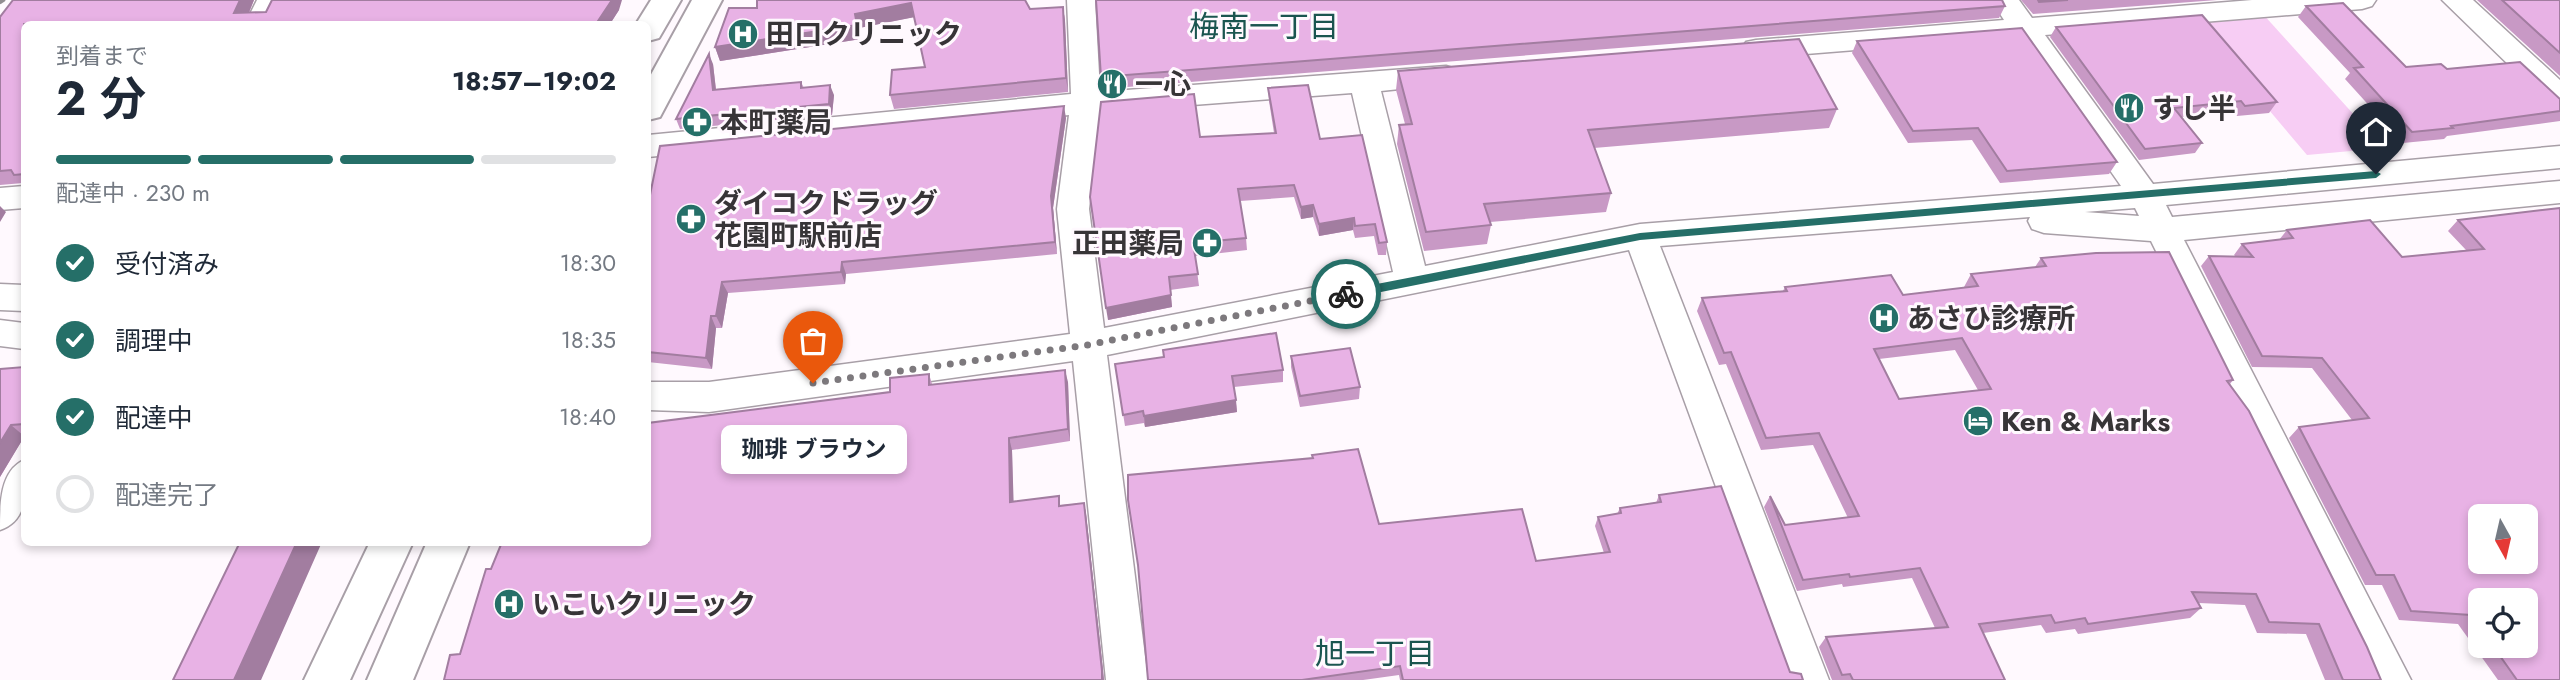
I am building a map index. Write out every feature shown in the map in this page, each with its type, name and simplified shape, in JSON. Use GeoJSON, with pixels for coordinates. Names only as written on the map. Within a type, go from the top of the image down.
{"type":"FeatureCollection","features":[{"type":"Feature","properties":{"kind":"highway"},"geometry":{"type":"LineString","coordinates":[[651,26],[666,0]]}},
{"type":"Feature","properties":{"kind":"highway"},"geometry":{"type":"LineString","coordinates":[[651,103],[707,0]]}},
{"type":"Feature","properties":{"kind":"highway"},"geometry":{"type":"LineString","coordinates":[[327,680],[390,546]]}},
{"type":"Feature","properties":{"kind":"highway"},"geometry":{"type":"LineString","coordinates":[[390,680],[447,546]]}},
{"type":"Feature","properties":{"kind":"street"},"geometry":{"type":"LineString","coordinates":[[260,21],[271,0]]}},
{"type":"Feature","properties":{"kind":"street"},"geometry":{"type":"LineString","coordinates":[[1081,0],[1086,103],[1073,209],[1127,680]]}},
{"type":"Feature","properties":{"kind":"street"},"geometry":{"type":"LineString","coordinates":[[1724,52],[2015,14],[2362,0]]}},
{"type":"Feature","properties":{"kind":"street"},"geometry":{"type":"LineString","coordinates":[[2456,0],[2560,97]]}},
{"type":"Feature","properties":{"kind":"street"},"geometry":{"type":"LineString","coordinates":[[2015,14],[2145,196],[2390,680]]}},
{"type":"Feature","properties":{"kind":"street"},"geometry":{"type":"LineString","coordinates":[[651,146],[1086,103],[1480,73]]}},
{"type":"Feature","properties":{"kind":"street"},"geometry":{"type":"LineString","coordinates":[[1364,82],[1412,281]]}},
{"type":"Feature","properties":{"kind":"street"},"geometry":{"type":"LineString","coordinates":[[651,396],[709,397],[1087,345],[1640,236],[2145,196],[2560,157]]}},
{"type":"Feature","properties":{"kind":"street"},"geometry":{"type":"LineString","coordinates":[[1936,212],[2162,230],[2560,192]]}},
{"type":"Feature","properties":{"kind":"street"},"geometry":{"type":"LineString","coordinates":[[0,199],[21,197]]}},
{"type":"Feature","properties":{"kind":"street"},"geometry":{"type":"LineString","coordinates":[[1640,236],[1808,680]]}},
{"type":"Feature","properties":{"kind":"street"},"geometry":{"type":"LineString","coordinates":[[0,296],[21,298]]}},
{"type":"Feature","properties":{"kind":"street"},"geometry":{"type":"LineString","coordinates":[[0,334],[21,335]]}},
{"type":"Feature","properties":{"kind":"street"},"geometry":{"type":"LineString","coordinates":[[0,514],[21,481]]}},
{"type":"Feature","properties":{"kind":"shaded area"},"geometry":{"type":"Polygon","coordinates":[[[2262,13],[2384,148],[2307,155],[2192,19],[2262,13]]]}},
{"type":"Feature","properties":{"kind":"building"},"geometry":{"type":"Polygon","coordinates":[[[13,0],[240,0],[234,13],[266,12],[272,0],[612,0],[598,21],[21,21],[21,174],[14,175],[11,170],[0,171],[0,17],[13,0]]]}},
{"type":"Feature","properties":{"kind":"building"},"geometry":{"type":"Polygon","coordinates":[[[757,0],[1025,0],[1030,9],[1063,7],[1066,78],[890,95],[892,70],[925,67],[911,3],[855,14],[857,25],[715,47],[729,8],[757,8],[757,0]]]}},
{"type":"Feature","properties":{"kind":"building"},"geometry":{"type":"Polygon","coordinates":[[[1096,0],[2002,0],[2005,6],[1101,77],[1096,0]]]}},
{"type":"Feature","properties":{"kind":"building"},"geometry":{"type":"Polygon","coordinates":[[[2502,0],[2560,0],[2560,53],[2502,0]]]}},
{"type":"Feature","properties":{"kind":"building"},"geometry":{"type":"Polygon","coordinates":[[[2343,3],[2406,67],[2441,64],[2447,69],[2520,62],[2560,99],[2560,111],[2412,132],[2354,68],[2363,67],[2306,6],[2343,3]]]}},
{"type":"Feature","properties":{"kind":"building"},"geometry":{"type":"Polygon","coordinates":[[[2202,15],[2277,102],[2245,106],[2241,101],[2174,108],[2202,143],[2145,149],[2056,27],[2202,15]]]}},
{"type":"Feature","properties":{"kind":"building"},"geometry":{"type":"Polygon","coordinates":[[[2022,28],[2117,162],[2007,171],[1978,128],[1913,131],[1857,41],[2022,28]]]}},
{"type":"Feature","properties":{"kind":"building"},"geometry":{"type":"Polygon","coordinates":[[[1799,39],[1837,109],[1588,130],[1611,193],[1484,204],[1491,225],[1426,232],[1399,125],[1412,124],[1398,71],[1799,39]]]}},
{"type":"Feature","properties":{"kind":"building"},"geometry":{"type":"Polygon","coordinates":[[[709,54],[713,90],[801,82],[801,88],[830,85],[829,104],[676,119],[709,54]]]}},
{"type":"Feature","properties":{"kind":"building"},"geometry":{"type":"Polygon","coordinates":[[[1308,85],[1320,139],[1362,135],[1387,242],[1379,243],[1375,224],[1355,226],[1354,218],[1319,224],[1313,205],[1301,207],[1294,185],[1238,189],[1246,238],[1193,243],[1198,274],[1169,277],[1171,295],[1106,308],[1090,197],[1101,102],[1194,94],[1200,137],[1276,133],[1268,88],[1308,85]]]}},
{"type":"Feature","properties":{"kind":"building"},"geometry":{"type":"Polygon","coordinates":[[[1064,106],[1051,196],[1055,242],[842,262],[841,272],[722,282],[716,316],[711,316],[706,358],[651,352],[651,190],[660,146],[1064,106]]]}},
{"type":"Feature","properties":{"kind":"building"},"geometry":{"type":"Polygon","coordinates":[[[2560,208],[2560,680],[2517,680],[2501,658],[2538,658],[2538,588],[2468,588],[2468,615],[2411,611],[2394,575],[2376,575],[2299,427],[2369,418],[2322,358],[2262,356],[2209,256],[2253,257],[2242,244],[2293,238],[2287,230],[2370,220],[2402,257],[2484,249],[2458,220],[2560,208]]]}},
{"type":"Feature","properties":{"kind":"building"},"geometry":{"type":"Polygon","coordinates":[[[2169,252],[2233,380],[2227,381],[2249,411],[2381,680],[2343,680],[2319,624],[2269,622],[2256,594],[2192,592],[2201,608],[2088,624],[2085,618],[2055,623],[2051,615],[1979,624],[2005,680],[1853,680],[1850,674],[1842,675],[1826,637],[1948,627],[1920,568],[1803,580],[1770,496],[1785,525],[1859,516],[1819,433],[1766,438],[1731,352],[1724,353],[1702,298],[1787,291],[1785,287],[1891,275],[1903,295],[1978,286],[1971,274],[2046,266],[2041,258],[2096,253],[2169,252]],[[1962,338],[1874,349],[1899,399],[1991,389],[1962,338]]]}},
{"type":"Feature","properties":{"kind":"building"},"geometry":{"type":"Polygon","coordinates":[[[1276,333],[1283,370],[1232,376],[1236,400],[1144,416],[1143,411],[1123,415],[1115,364],[1164,357],[1163,350],[1276,333]]]}},
{"type":"Feature","properties":{"kind":"building"},"geometry":{"type":"Polygon","coordinates":[[[1350,348],[1360,387],[1300,396],[1291,356],[1350,348]]]}},
{"type":"Feature","properties":{"kind":"building"},"geometry":{"type":"Polygon","coordinates":[[[21,367],[21,424],[11,425],[0,443],[0,369],[21,367]]]}},
{"type":"Feature","properties":{"kind":"building"},"geometry":{"type":"Polygon","coordinates":[[[1065,370],[1068,429],[1009,438],[1010,502],[1059,496],[1059,506],[1084,503],[1102,680],[444,680],[450,655],[460,654],[486,569],[491,569],[500,546],[651,546],[651,423],[890,392],[890,378],[929,374],[929,385],[1065,370]]]}},
{"type":"Feature","properties":{"kind":"building"},"geometry":{"type":"Polygon","coordinates":[[[1358,449],[1379,524],[1522,509],[1536,561],[1610,552],[1598,517],[1621,513],[1620,508],[1661,502],[1659,495],[1721,486],[1790,672],[1801,674],[1803,680],[1403,680],[1400,666],[1302,680],[1148,680],[1138,565],[1128,500],[1128,475],[1313,458],[1312,455],[1358,449]]]}},
{"type":"Feature","properties":{"kind":"building"},"geometry":{"type":"Polygon","coordinates":[[[238,546],[295,546],[234,680],[173,680],[238,546]]]}},
{"type":"Feature","properties":{"kind":"way so far"},"geometry":{"type":"LineString","coordinates":[[813,383],[1087,345],[1346,294]]}},
{"type":"Feature","properties":{"kind":"place","name":"田口クリニック"},"geometry":{"type":"Point","coordinates":[743,34]}},
{"type":"Feature","properties":{"kind":"place","name":"一心"},"geometry":{"type":"Point","coordinates":[1112,84]}},
{"type":"Feature","properties":{"kind":"place","name":"すし半"},"geometry":{"type":"Point","coordinates":[2129,108]}},
{"type":"Feature","properties":{"kind":"place","name":"本町薬局"},"geometry":{"type":"Point","coordinates":[697,122]}},
{"type":"Feature","properties":{"kind":"place","name":"ダイコクドラッグ 花園町駅前店"},"geometry":{"type":"Point","coordinates":[691,219]}},
{"type":"Feature","properties":{"kind":"place","name":"正田薬局"},"geometry":{"type":"Point","coordinates":[1207,243]}},
{"type":"Feature","properties":{"kind":"place","name":"あさひ診療所"},"geometry":{"type":"Point","coordinates":[1884,318]}},
{"type":"Feature","properties":{"kind":"place","name":"珈琲 ブラウン"},"geometry":{"type":"Point","coordinates":[813,383]}},
{"type":"Feature","properties":{"kind":"place","name":"Ken & Marks"},"geometry":{"type":"Point","coordinates":[1978,421]}},
{"type":"Feature","properties":{"kind":"place","name":"いこいクリニック"},"geometry":{"type":"Point","coordinates":[509,604]}},
{"type":"Feature","properties":{"kind":"district","name":"梅南一丁目"},"geometry":{"type":"Point","coordinates":[1264,26]}},
{"type":"Feature","properties":{"kind":"district","name":"旭一丁目"},"geometry":{"type":"Point","coordinates":[1375,653]}},
{"type":"Feature","properties":{"kind":"route"},"geometry":{"type":"LineString","coordinates":[[1346,294],[1640,236],[2122,198],[2376,174]]}}]}
